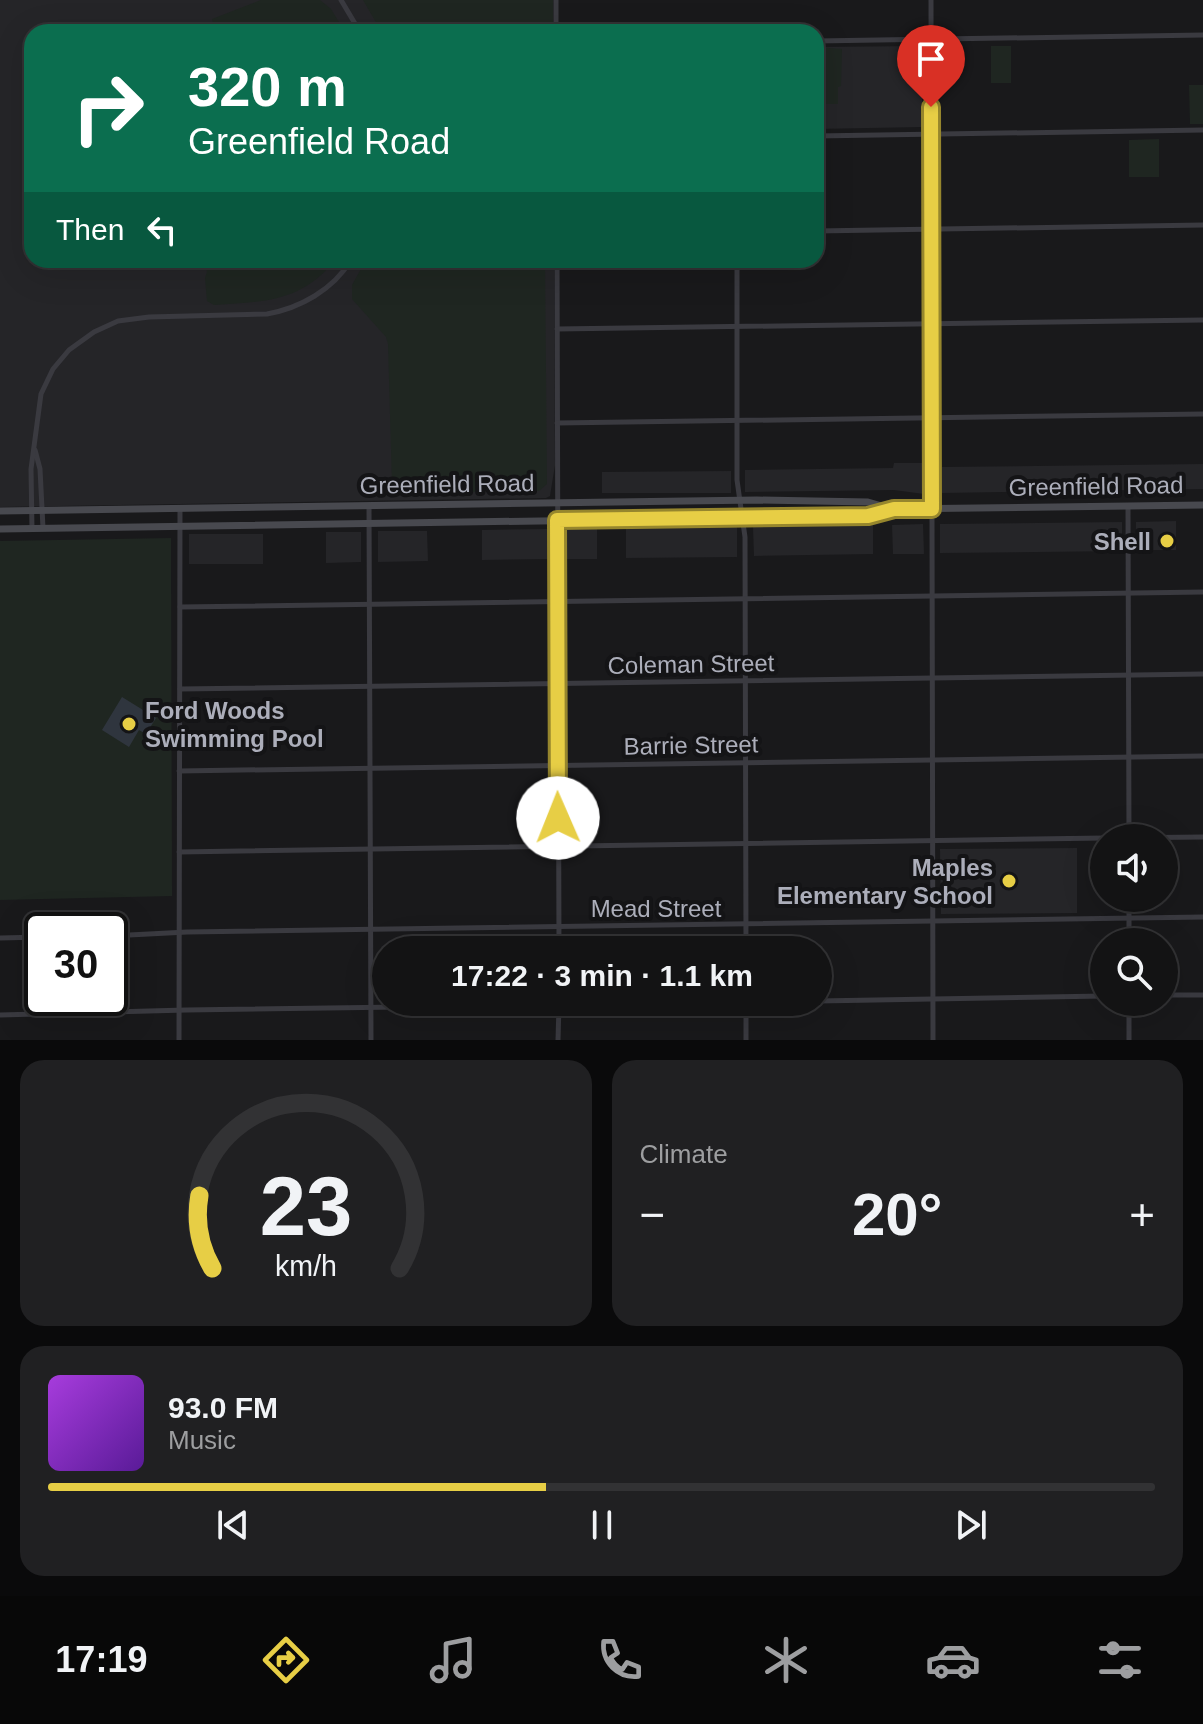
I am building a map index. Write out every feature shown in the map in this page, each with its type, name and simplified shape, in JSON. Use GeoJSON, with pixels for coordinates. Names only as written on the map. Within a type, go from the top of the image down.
{"type":"FeatureCollection","features":[{"type":"Feature","properties":{"kind":"main road","name":"Greenfield Road"},"geometry":{"type":"LineString","coordinates":[[0,511],[740,500],[868,502],[894,509],[1203,505]]}},
{"type":"Feature","properties":{"kind":"main road"},"geometry":{"type":"LineString","coordinates":[[667,501],[667,519]]}},
{"type":"Feature","properties":{"kind":"main road","name":"Greenfield Road"},"geometry":{"type":"LineString","coordinates":[[0,529],[868,516],[894,509]]}},
{"type":"Feature","properties":{"kind":"street"},"geometry":{"type":"LineString","coordinates":[[341,0],[355,24]]}},
{"type":"Feature","properties":{"kind":"street"},"geometry":{"type":"LineString","coordinates":[[556,0],[556,24]]}},
{"type":"Feature","properties":{"kind":"street"},"geometry":{"type":"LineString","coordinates":[[931,0],[933,1040]]}},
{"type":"Feature","properties":{"kind":"street"},"geometry":{"type":"LineString","coordinates":[[824,41],[1203,35]]}},
{"type":"Feature","properties":{"kind":"street"},"geometry":{"type":"LineString","coordinates":[[824,136],[1203,130]]}},
{"type":"Feature","properties":{"kind":"street"},"geometry":{"type":"LineString","coordinates":[[824,231],[1203,225]]}},
{"type":"Feature","properties":{"kind":"street"},"geometry":{"type":"LineString","coordinates":[[32,529],[31,469],[41,394],[53,369],[69,350],[94,332],[118,321],[149,317],[244,316],[284,311],[327,288],[344,268]]}},
{"type":"Feature","properties":{"kind":"street"},"geometry":{"type":"LineString","coordinates":[[557,268],[558,936]]}},
{"type":"Feature","properties":{"kind":"street"},"geometry":{"type":"LineString","coordinates":[[737,268],[738,420],[745,599],[746,936]]}},
{"type":"Feature","properties":{"kind":"street"},"geometry":{"type":"LineString","coordinates":[[557,329],[1203,320]]}},
{"type":"Feature","properties":{"kind":"street"},"geometry":{"type":"LineString","coordinates":[[557,423],[1203,414]]}},
{"type":"Feature","properties":{"kind":"street"},"geometry":{"type":"LineString","coordinates":[[35,449],[40,469],[43,528]]}},
{"type":"Feature","properties":{"kind":"street"},"geometry":{"type":"LineString","coordinates":[[369,505],[371,1040]]}},
{"type":"Feature","properties":{"kind":"street"},"geometry":{"type":"LineString","coordinates":[[1128,506],[1129,824]]}},
{"type":"Feature","properties":{"kind":"street"},"geometry":{"type":"LineString","coordinates":[[179,1040],[180,508]]}},
{"type":"Feature","properties":{"kind":"street"},"geometry":{"type":"LineString","coordinates":[[180,607],[1203,592]]}},
{"type":"Feature","properties":{"kind":"street","name":"Coleman Street"},"geometry":{"type":"LineString","coordinates":[[180,689],[1203,674]]}},
{"type":"Feature","properties":{"kind":"street","name":"Barrie Street"},"geometry":{"type":"LineString","coordinates":[[179,771],[1203,756]]}},
{"type":"Feature","properties":{"kind":"street"},"geometry":{"type":"LineString","coordinates":[[1178,837],[1203,837]]}},
{"type":"Feature","properties":{"kind":"street"},"geometry":{"type":"LineString","coordinates":[[179,852],[1090,838]]}},
{"type":"Feature","properties":{"kind":"street"},"geometry":{"type":"LineString","coordinates":[[1129,912],[1129,928]]}},
{"type":"Feature","properties":{"kind":"street","name":"Mead Street"},"geometry":{"type":"LineString","coordinates":[[128,935],[1203,917]]}},
{"type":"Feature","properties":{"kind":"street"},"geometry":{"type":"LineString","coordinates":[[0,938],[24,937]]}},
{"type":"Feature","properties":{"kind":"street"},"geometry":{"type":"LineString","coordinates":[[1178,995],[1203,995]]}},
{"type":"Feature","properties":{"kind":"street"},"geometry":{"type":"LineString","coordinates":[[832,1001],[1090,996]]}},
{"type":"Feature","properties":{"kind":"street"},"geometry":{"type":"LineString","coordinates":[[0,1015],[371,1008]]}},
{"type":"Feature","properties":{"kind":"street"},"geometry":{"type":"LineString","coordinates":[[558,1040],[559,1016]]}},
{"type":"Feature","properties":{"kind":"street"},"geometry":{"type":"LineString","coordinates":[[746,1016],[746,1040]]}},
{"type":"Feature","properties":{"kind":"street"},"geometry":{"type":"LineString","coordinates":[[1129,1016],[1129,1040]]}},
{"type":"Feature","properties":{"kind":"shaded area"},"geometry":{"type":"Polygon","coordinates":[[[0,0],[553,0],[553,24],[24,24],[24,268],[554,268],[555,465],[550,496],[0,507],[0,0]]]}},
{"type":"Feature","properties":{"kind":"shaded area"},"geometry":{"type":"Polygon","coordinates":[[[261,0],[320,0],[331,9],[340,24],[214,24],[212,19],[261,0]]]}},
{"type":"Feature","properties":{"kind":"shaded area"},"geometry":{"type":"Polygon","coordinates":[[[363,0],[553,0],[553,24],[377,24],[363,0]]]}},
{"type":"Feature","properties":{"kind":"shaded area"},"geometry":{"type":"Polygon","coordinates":[[[922,46],[922,127],[824,129],[824,47],[922,46]]]}},
{"type":"Feature","properties":{"kind":"shaded area"},"geometry":{"type":"Polygon","coordinates":[[[991,46],[1011,46],[1011,83],[991,83],[991,46]]]}},
{"type":"Feature","properties":{"kind":"shaded area"},"geometry":{"type":"Polygon","coordinates":[[[824,48],[842,49],[838,104],[824,104],[824,48]]]}},
{"type":"Feature","properties":{"kind":"shaded area"},"geometry":{"type":"Polygon","coordinates":[[[1189,85],[1203,85],[1203,124],[1190,124],[1189,85]]]}},
{"type":"Feature","properties":{"kind":"shaded area"},"geometry":{"type":"Polygon","coordinates":[[[1159,139],[1159,177],[1129,177],[1129,140],[1159,139]]]}},
{"type":"Feature","properties":{"kind":"shaded area"},"geometry":{"type":"Polygon","coordinates":[[[206,268],[328,268],[309,284],[280,297],[214,305],[207,301],[206,268]]]}},
{"type":"Feature","properties":{"kind":"shaded area"},"geometry":{"type":"Polygon","coordinates":[[[362,268],[545,268],[547,484],[539,491],[405,493],[392,485],[388,344],[386,337],[352,299],[352,285],[362,268]]]}},
{"type":"Feature","properties":{"kind":"shaded area"},"geometry":{"type":"Polygon","coordinates":[[[894,463],[923,463],[924,494],[894,490],[745,492],[745,470],[893,468],[894,463]]]}},
{"type":"Feature","properties":{"kind":"shaded area"},"geometry":{"type":"Polygon","coordinates":[[[1203,464],[1203,489],[942,493],[942,467],[1203,464]]]}},
{"type":"Feature","properties":{"kind":"shaded area"},"geometry":{"type":"Polygon","coordinates":[[[731,471],[731,493],[602,493],[602,472],[731,471]]]}},
{"type":"Feature","properties":{"kind":"shaded area"},"geometry":{"type":"Polygon","coordinates":[[[1176,521],[1176,550],[1136,550],[1136,522],[1176,521]]]}},
{"type":"Feature","properties":{"kind":"shaded area"},"geometry":{"type":"Polygon","coordinates":[[[1122,522],[1122,551],[940,553],[940,524],[1122,522]]]}},
{"type":"Feature","properties":{"kind":"shaded area"},"geometry":{"type":"Polygon","coordinates":[[[923,524],[924,554],[893,554],[892,525],[923,524]]]}},
{"type":"Feature","properties":{"kind":"shaded area"},"geometry":{"type":"Polygon","coordinates":[[[873,525],[873,554],[754,556],[753,527],[873,525]]]}},
{"type":"Feature","properties":{"kind":"shaded area"},"geometry":{"type":"Polygon","coordinates":[[[737,527],[737,557],[626,558],[626,528],[737,527]]]}},
{"type":"Feature","properties":{"kind":"shaded area"},"geometry":{"type":"Polygon","coordinates":[[[548,529],[549,559],[482,560],[482,530],[548,529]]]}},
{"type":"Feature","properties":{"kind":"shaded area"},"geometry":{"type":"Polygon","coordinates":[[[567,529],[597,529],[597,559],[567,559],[567,529]]]}},
{"type":"Feature","properties":{"kind":"shaded area"},"geometry":{"type":"Polygon","coordinates":[[[378,531],[427,531],[428,561],[378,562],[378,531]]]}},
{"type":"Feature","properties":{"kind":"shaded area"},"geometry":{"type":"Polygon","coordinates":[[[326,532],[361,532],[361,562],[326,563],[326,532]]]}},
{"type":"Feature","properties":{"kind":"shaded area"},"geometry":{"type":"Polygon","coordinates":[[[189,534],[263,534],[263,564],[189,564],[189,534]]]}},
{"type":"Feature","properties":{"kind":"shaded area"},"geometry":{"type":"Polygon","coordinates":[[[171,538],[172,896],[0,900],[0,541],[171,538]]]}},
{"type":"Feature","properties":{"kind":"shaded area","name":"Ford Woods Swimming Pool"},"geometry":{"type":"Polygon","coordinates":[[[122,697],[156,718],[146,734],[139,730],[129,747],[102,730],[122,697]]]}},
{"type":"Feature","properties":{"kind":"shaded area","name":"Maples Elementary School"},"geometry":{"type":"Polygon","coordinates":[[[1077,848],[1077,913],[941,914],[940,849],[1077,848]]]}},
{"type":"Feature","properties":{"kind":"place","name":"Shell"},"geometry":{"type":"Point","coordinates":[1167,541]}},
{"type":"Feature","properties":{"kind":"place","name":"Ford Woods Swimming Pool"},"geometry":{"type":"Point","coordinates":[129,724]}},
{"type":"Feature","properties":{"kind":"place","name":"Maples Elementary School"},"geometry":{"type":"Point","coordinates":[1009,881]}},
{"type":"Feature","properties":{"kind":"route"},"geometry":{"type":"LineString","coordinates":[[558,818],[557,520],[868,516],[894,509],[932,509],[931,107]]}}]}
